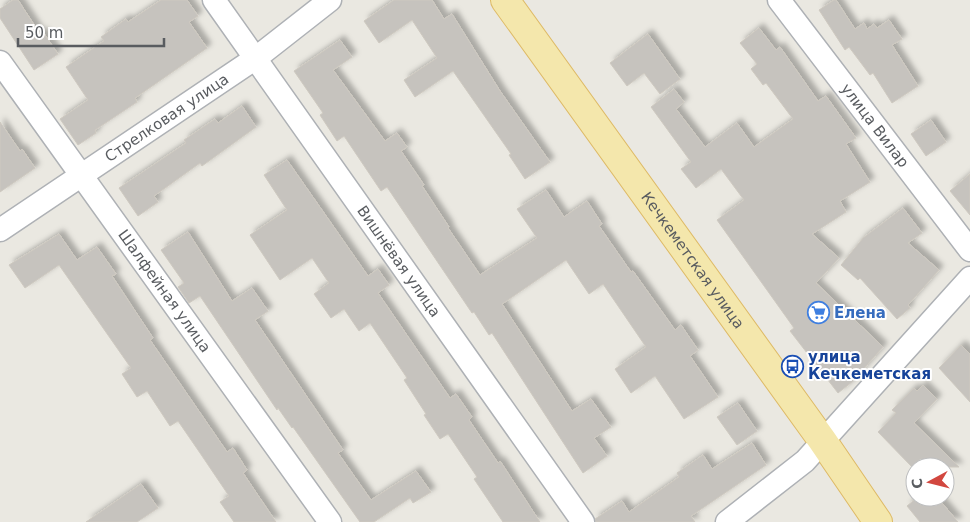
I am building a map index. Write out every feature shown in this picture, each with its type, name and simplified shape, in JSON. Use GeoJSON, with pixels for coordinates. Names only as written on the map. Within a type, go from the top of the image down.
{"type":"FeatureCollection","features":[{"type":"Feature","properties":{"kind":"main road","name":"Кечкеметская улица"},"geometry":{"type":"LineString","coordinates":[[505,0],[822,440],[878,522]]}},
{"type":"Feature","properties":{"kind":"street","name":"Вишнёвая улица"},"geometry":{"type":"LineString","coordinates":[[214,0],[583,522]]}},
{"type":"Feature","properties":{"kind":"street","name":"Стрелковая улица"},"geometry":{"type":"LineString","coordinates":[[0,230],[256,58],[330,0]]}},
{"type":"Feature","properties":{"kind":"street","name":"улица Вилар"},"geometry":{"type":"LineString","coordinates":[[779,0],[970,250]]}},
{"type":"Feature","properties":{"kind":"street","name":"Шалфейная улица"},"geometry":{"type":"LineString","coordinates":[[0,62],[330,522]]}},
{"type":"Feature","properties":{"kind":"street"},"geometry":{"type":"LineString","coordinates":[[727,522],[805,461],[970,278]]}},
{"type":"Feature","properties":{"kind":"building"},"geometry":{"type":"Polygon","coordinates":[[[13,0],[18,0],[40,34],[43,32],[58,54],[34,70],[0,18],[0,9],[13,0]]]}},
{"type":"Feature","properties":{"kind":"building"},"geometry":{"type":"Polygon","coordinates":[[[161,0],[187,0],[198,16],[189,22],[207,48],[135,98],[137,102],[95,130],[96,133],[78,145],[60,119],[88,100],[66,67],[104,41],[101,37],[126,19],[128,22],[161,0]]]}},
{"type":"Feature","properties":{"kind":"building"},"geometry":{"type":"Polygon","coordinates":[[[394,0],[432,0],[444,19],[452,14],[500,91],[550,162],[525,179],[509,155],[511,154],[453,71],[415,97],[404,80],[437,58],[412,20],[379,43],[364,21],[394,0]]]}},
{"type":"Feature","properties":{"kind":"building"},"geometry":{"type":"Polygon","coordinates":[[[836,0],[855,29],[864,23],[867,29],[874,24],[877,28],[889,20],[902,39],[892,45],[918,86],[892,103],[873,73],[870,75],[849,47],[845,50],[819,10],[836,0]]]}},
{"type":"Feature","properties":{"kind":"building"},"geometry":{"type":"Polygon","coordinates":[[[759,28],[776,50],[780,47],[818,101],[826,96],[856,138],[846,144],[870,182],[840,201],[846,212],[812,234],[839,258],[816,283],[883,347],[852,382],[838,393],[790,331],[794,328],[717,220],[744,200],[721,169],[696,188],[681,169],[691,162],[651,107],[674,89],[684,102],[676,109],[705,147],[737,123],[754,147],[793,119],[766,83],[763,85],[751,69],[757,64],[740,43],[759,28]]]}},
{"type":"Feature","properties":{"kind":"building"},"geometry":{"type":"Polygon","coordinates":[[[648,34],[680,79],[660,94],[644,73],[627,86],[610,63],[648,34]]]}},
{"type":"Feature","properties":{"kind":"building"},"geometry":{"type":"Polygon","coordinates":[[[340,40],[352,57],[333,70],[385,141],[397,133],[407,147],[401,151],[424,185],[422,186],[448,228],[480,275],[537,238],[517,209],[546,190],[564,217],[587,201],[602,224],[599,226],[631,272],[633,271],[675,330],[681,325],[698,350],[690,356],[718,397],[684,419],[655,376],[631,393],[615,369],[646,347],[603,284],[589,294],[566,260],[502,304],[572,411],[591,399],[611,427],[594,438],[607,456],[583,473],[492,333],[489,335],[474,312],[472,313],[387,187],[381,191],[344,136],[337,141],[320,115],[323,113],[294,71],[340,40]]]}},
{"type":"Feature","properties":{"kind":"building"},"geometry":{"type":"Polygon","coordinates":[[[242,106],[256,127],[202,166],[200,163],[154,196],[158,202],[138,216],[119,188],[186,143],[184,140],[215,119],[218,123],[242,106]]]}},
{"type":"Feature","properties":{"kind":"building"},"geometry":{"type":"Polygon","coordinates":[[[931,120],[946,142],[926,156],[911,134],[931,120]]]}},
{"type":"Feature","properties":{"kind":"building"},"geometry":{"type":"Polygon","coordinates":[[[0,122],[20,151],[22,149],[35,168],[0,192],[0,122]]]}},
{"type":"Feature","properties":{"kind":"building"},"geometry":{"type":"Polygon","coordinates":[[[287,160],[368,276],[378,269],[389,285],[378,293],[450,398],[456,394],[472,417],[469,420],[498,463],[500,461],[540,522],[503,522],[474,479],[477,477],[448,434],[440,439],[404,380],[407,378],[370,323],[359,331],[344,309],[331,318],[314,294],[329,283],[312,258],[280,280],[250,235],[287,210],[264,175],[287,160]]]}},
{"type":"Feature","properties":{"kind":"building"},"geometry":{"type":"Polygon","coordinates":[[[970,174],[970,215],[950,191],[970,174]]]}},
{"type":"Feature","properties":{"kind":"building"},"geometry":{"type":"Polygon","coordinates":[[[903,208],[922,233],[908,243],[939,270],[908,305],[910,308],[897,319],[860,278],[858,280],[841,265],[863,238],[903,208]]]}},
{"type":"Feature","properties":{"kind":"building"},"geometry":{"type":"Polygon","coordinates":[[[188,232],[232,301],[252,288],[268,311],[255,320],[343,450],[338,453],[371,500],[416,471],[431,492],[413,503],[410,498],[374,522],[360,522],[293,427],[278,408],[277,410],[200,296],[189,303],[178,287],[184,283],[161,250],[188,232]]]}},
{"type":"Feature","properties":{"kind":"building"},"geometry":{"type":"Polygon","coordinates":[[[59,234],[77,260],[97,247],[116,274],[112,276],[153,338],[150,340],[227,452],[233,448],[247,470],[243,473],[276,522],[234,522],[220,502],[229,496],[200,453],[178,421],[170,426],[147,391],[137,397],[122,374],[131,368],[59,265],[25,288],[9,265],[59,234]]]}},
{"type":"Feature","properties":{"kind":"building"},"geometry":{"type":"Polygon","coordinates":[[[961,345],[970,354],[970,402],[939,368],[961,345]]]}},
{"type":"Feature","properties":{"kind":"building"},"geometry":{"type":"Polygon","coordinates":[[[923,385],[937,399],[914,423],[949,457],[905,457],[905,460],[878,432],[896,413],[892,410],[914,388],[917,391],[923,385]]]}},
{"type":"Feature","properties":{"kind":"building"},"geometry":{"type":"Polygon","coordinates":[[[738,403],[757,431],[737,445],[717,417],[738,403]]]}},
{"type":"Feature","properties":{"kind":"building"},"geometry":{"type":"Polygon","coordinates":[[[752,443],[766,465],[691,516],[695,522],[596,522],[595,519],[622,501],[629,512],[679,477],[677,473],[703,455],[712,469],[752,443]]]}},
{"type":"Feature","properties":{"kind":"building"},"geometry":{"type":"Polygon","coordinates":[[[141,484],[158,508],[137,522],[86,522],[141,484]]]}},
{"type":"Feature","properties":{"kind":"building"},"geometry":{"type":"Polygon","coordinates":[[[908,507],[945,507],[958,522],[920,522],[908,507]]]}},
{"type":"Feature","properties":{"kind":"place","name":"Елена"},"geometry":{"type":"Point","coordinates":[818,313]}},
{"type":"Feature","properties":{"kind":"place","name":"улица Кечкеметская"},"geometry":{"type":"Point","coordinates":[792,366]}}]}
